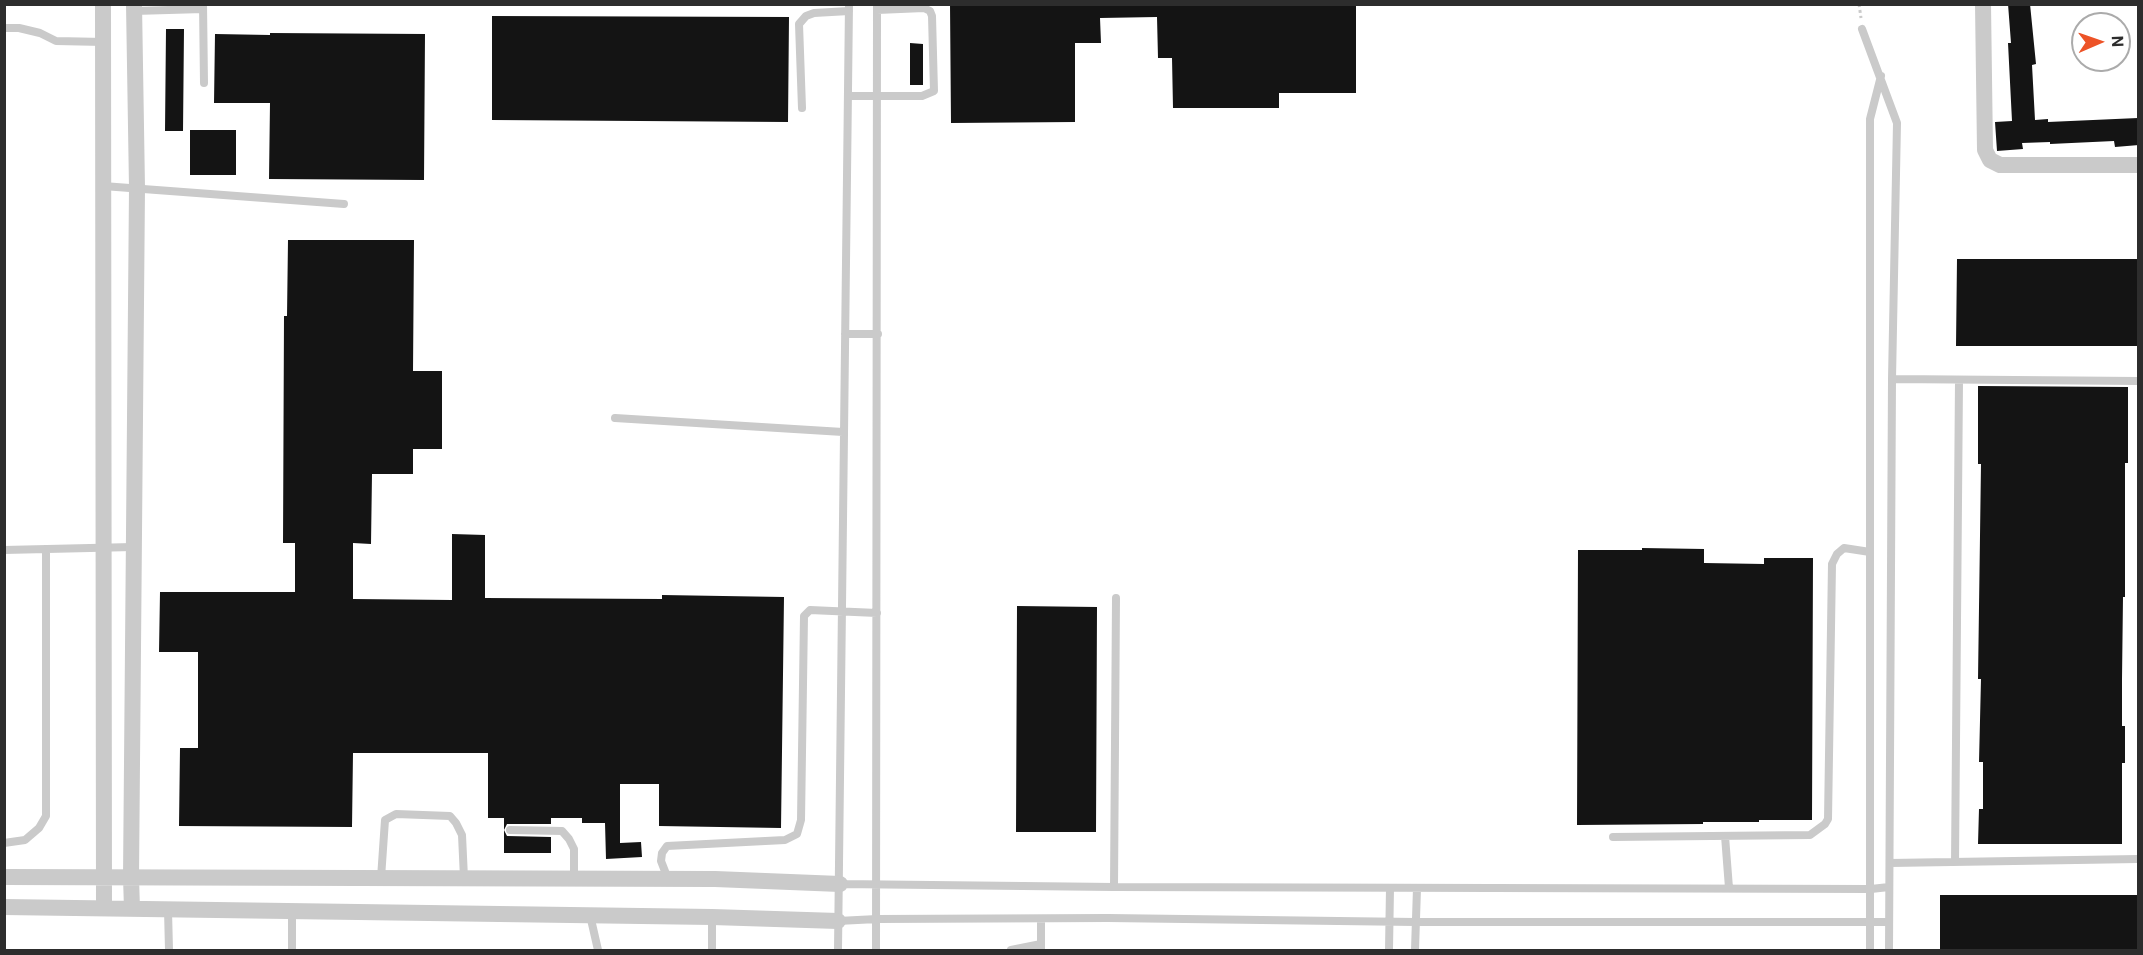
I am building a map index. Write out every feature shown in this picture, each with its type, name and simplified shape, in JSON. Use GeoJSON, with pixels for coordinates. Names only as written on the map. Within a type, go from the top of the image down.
{"type":"FeatureCollection","features":[{"type":"Feature","properties":{"kind":"street"},"geometry":{"type":"LineString","coordinates":[[103,4],[104,908]]}},
{"type":"Feature","properties":{"kind":"street"},"geometry":{"type":"LineString","coordinates":[[1983,4],[1986,150],[1990,160],[2000,165],[2139,165]]}},
{"type":"Feature","properties":{"kind":"street"},"geometry":{"type":"LineString","coordinates":[[132,909],[130,877],[137,188],[134,8]]}},
{"type":"Feature","properties":{"kind":"street"},"geometry":{"type":"LineString","coordinates":[[4,877],[668,879],[840,884]]}},
{"type":"Feature","properties":{"kind":"street"},"geometry":{"type":"LineString","coordinates":[[4,907],[712,917],[838,921]]}},
{"type":"Feature","properties":{"kind":"lane"},"geometry":{"type":"LineString","coordinates":[[134,8],[203,7],[204,83]]}},
{"type":"Feature","properties":{"kind":"lane"},"geometry":{"type":"LineString","coordinates":[[848,96],[877,97],[922,96],[934,91],[930,10],[877,7],[877,97],[878,334],[876,951]]}},
{"type":"Feature","properties":{"kind":"lane"},"geometry":{"type":"LineString","coordinates":[[802,108],[799,24],[806,16],[849,8],[838,951]]}},
{"type":"Feature","properties":{"kind":"lane"},"geometry":{"type":"LineString","coordinates":[[4,28],[19,28],[40,33],[56,41],[104,42]]}},
{"type":"Feature","properties":{"kind":"lane"},"geometry":{"type":"LineString","coordinates":[[1862,29],[1897,123],[1892,379],[1889,951]]}},
{"type":"Feature","properties":{"kind":"lane"},"geometry":{"type":"LineString","coordinates":[[1870,951],[1870,119],[1881,75]]}},
{"type":"Feature","properties":{"kind":"lane"},"geometry":{"type":"LineString","coordinates":[[103,186],[344,204]]}},
{"type":"Feature","properties":{"kind":"lane"},"geometry":{"type":"LineString","coordinates":[[845,334],[878,334]]}},
{"type":"Feature","properties":{"kind":"lane"},"geometry":{"type":"LineString","coordinates":[[1892,379],[2139,381]]}},
{"type":"Feature","properties":{"kind":"lane"},"geometry":{"type":"LineString","coordinates":[[1955,862],[1959,381]]}},
{"type":"Feature","properties":{"kind":"lane"},"geometry":{"type":"LineString","coordinates":[[615,418],[843,432]]}},
{"type":"Feature","properties":{"kind":"lane"},"geometry":{"type":"LineString","coordinates":[[4,550],[133,548]]}},
{"type":"Feature","properties":{"kind":"lane"},"geometry":{"type":"LineString","coordinates":[[1613,837],[1810,835],[1820,829],[1828,819],[1833,564],[1837,554],[1844,548],[1870,552]]}},
{"type":"Feature","properties":{"kind":"lane"},"geometry":{"type":"LineString","coordinates":[[4,843],[26,840],[39,828],[46,816],[45,549]]}},
{"type":"Feature","properties":{"kind":"lane"},"geometry":{"type":"LineString","coordinates":[[1114,887],[1116,598]]}},
{"type":"Feature","properties":{"kind":"lane"},"geometry":{"type":"LineString","coordinates":[[668,879],[662,861],[662,853],[667,846],[785,840],[797,834],[801,820],[804,616],[810,610],[877,613]]}},
{"type":"Feature","properties":{"kind":"lane"},"geometry":{"type":"LineString","coordinates":[[381,878],[385,820],[396,814],[450,816],[456,822],[462,835],[464,879]]}},
{"type":"Feature","properties":{"kind":"lane"},"geometry":{"type":"LineString","coordinates":[[510,830],[562,831],[574,849],[574,879]]}},
{"type":"Feature","properties":{"kind":"lane"},"geometry":{"type":"LineString","coordinates":[[1725,836],[1729,888]]}},
{"type":"Feature","properties":{"kind":"lane"},"geometry":{"type":"LineString","coordinates":[[1890,863],[2139,859]]}},
{"type":"Feature","properties":{"kind":"lane"},"geometry":{"type":"LineString","coordinates":[[840,884],[1390,888],[1871,889],[1888,887]]}},
{"type":"Feature","properties":{"kind":"lane"},"geometry":{"type":"LineString","coordinates":[[1389,951],[1390,888]]}},
{"type":"Feature","properties":{"kind":"lane"},"geometry":{"type":"LineString","coordinates":[[1416,951],[1417,888]]}},
{"type":"Feature","properties":{"kind":"lane"},"geometry":{"type":"LineString","coordinates":[[168,909],[169,951]]}},
{"type":"Feature","properties":{"kind":"lane"},"geometry":{"type":"LineString","coordinates":[[292,911],[292,951]]}},
{"type":"Feature","properties":{"kind":"lane"},"geometry":{"type":"LineString","coordinates":[[590,915],[598,951]]}},
{"type":"Feature","properties":{"kind":"lane"},"geometry":{"type":"LineString","coordinates":[[712,917],[712,951]]}},
{"type":"Feature","properties":{"kind":"lane"},"geometry":{"type":"LineString","coordinates":[[838,921],[1108,918],[1388,922],[1889,922]]}},
{"type":"Feature","properties":{"kind":"lane"},"geometry":{"type":"LineString","coordinates":[[1011,951],[1041,947],[1041,919]]}},
{"type":"Feature","properties":{"kind":"building"},"geometry":{"type":"Polygon","coordinates":[[[950,4],[1356,4],[1356,93],[1279,93],[1279,108],[1173,108],[1172,58],[1158,58],[1157,17],[1100,18],[1101,43],[1075,43],[1075,122],[951,123],[950,4]]]}},
{"type":"Feature","properties":{"kind":"building"},"geometry":{"type":"Polygon","coordinates":[[[2008,4],[2030,4],[2036,64],[2032,65],[2035,120],[2048,119],[2048,122],[2138,118],[2139,145],[2115,147],[2114,141],[2022,143],[2023,149],[1997,151],[1995,122],[2012,121],[2008,4]]]}},
{"type":"Feature","properties":{"kind":"building"},"geometry":{"type":"Polygon","coordinates":[[[492,16],[789,17],[788,122],[492,120],[492,16]]]}},
{"type":"Feature","properties":{"kind":"building"},"geometry":{"type":"Polygon","coordinates":[[[166,29],[184,29],[183,131],[165,131],[166,29]]]}},
{"type":"Feature","properties":{"kind":"building"},"geometry":{"type":"Polygon","coordinates":[[[270,33],[425,34],[424,180],[269,179],[270,103],[214,103],[215,34],[270,35],[270,33]]]}},
{"type":"Feature","properties":{"kind":"building"},"geometry":{"type":"Polygon","coordinates":[[[910,43],[923,44],[923,85],[910,85],[910,43]]]}},
{"type":"Feature","properties":{"kind":"building"},"geometry":{"type":"Polygon","coordinates":[[[190,130],[236,130],[236,175],[190,175],[190,130]]]}},
{"type":"Feature","properties":{"kind":"building"},"geometry":{"type":"Polygon","coordinates":[[[288,240],[414,240],[413,371],[442,371],[442,449],[413,449],[413,474],[372,474],[371,544],[353,543],[353,599],[452,600],[452,534],[485,535],[485,598],[662,599],[662,595],[784,597],[781,828],[659,826],[659,784],[620,784],[620,843],[641,842],[642,857],[606,859],[605,823],[582,823],[582,818],[551,818],[551,824],[507,824],[504,830],[504,818],[488,818],[488,753],[353,753],[352,827],[179,826],[180,748],[198,748],[198,652],[159,652],[160,592],[295,592],[295,543],[283,543],[284,316],[287,316],[288,240]]]}},
{"type":"Feature","properties":{"kind":"building"},"geometry":{"type":"Polygon","coordinates":[[[1957,259],[2139,259],[2139,346],[1956,346],[1957,259]]]}},
{"type":"Feature","properties":{"kind":"building"},"geometry":{"type":"Polygon","coordinates":[[[1978,386],[2128,387],[2128,463],[2125,463],[2125,597],[2123,597],[2122,726],[2125,726],[2125,763],[2122,763],[2122,844],[1978,844],[1979,809],[1983,809],[1983,762],[1979,762],[1981,464],[1978,464],[1978,386]]]}},
{"type":"Feature","properties":{"kind":"building"},"geometry":{"type":"Polygon","coordinates":[[[1642,548],[1704,549],[1704,563],[1764,564],[1764,558],[1813,558],[1812,820],[1577,825],[1578,550],[1642,550],[1642,548]]]}},
{"type":"Feature","properties":{"kind":"building"},"geometry":{"type":"Polygon","coordinates":[[[1017,606],[1097,607],[1096,832],[1016,832],[1017,606]]]}},
{"type":"Feature","properties":{"kind":"building"},"geometry":{"type":"Polygon","coordinates":[[[504,830],[507,836],[551,837],[551,853],[504,853],[504,830]]]}},
{"type":"Feature","properties":{"kind":"building"},"geometry":{"type":"Polygon","coordinates":[[[1940,895],[2139,895],[2139,951],[1940,951],[1940,895]]]}}]}
